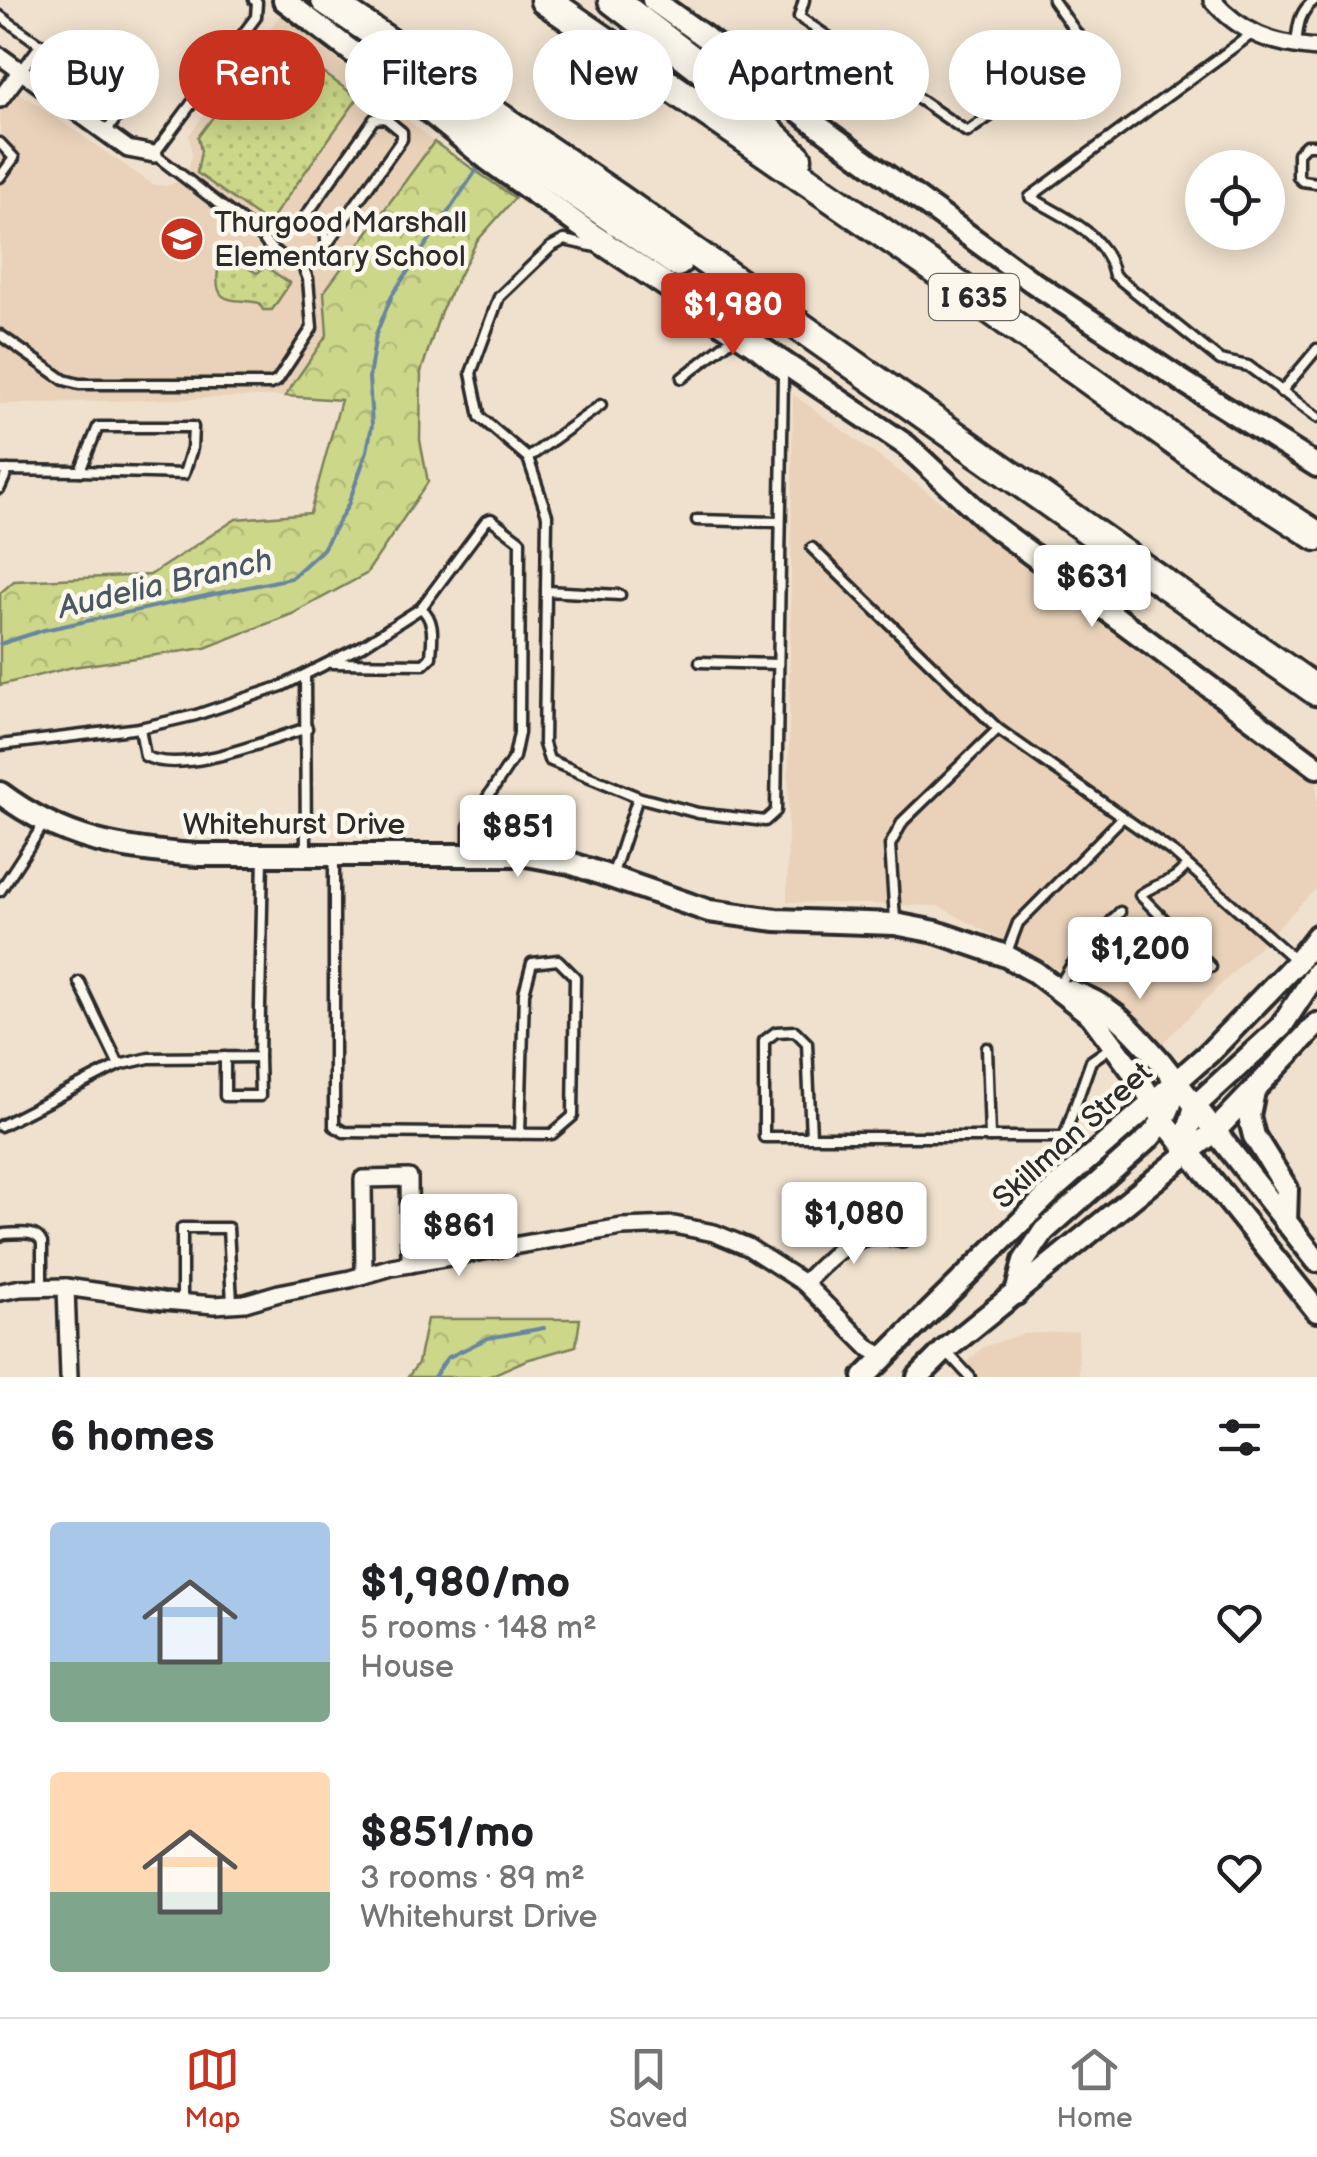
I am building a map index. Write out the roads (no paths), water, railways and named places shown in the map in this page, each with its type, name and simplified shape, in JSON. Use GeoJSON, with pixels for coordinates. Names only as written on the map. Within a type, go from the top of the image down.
{"type":"FeatureCollection","features":[{"type":"Feature","properties":{"kind":"highway"},"geometry":{"type":"LineString","coordinates":[[326,0],[616,197],[1317,691]]}},
{"type":"Feature","properties":{"kind":"highway","name":"I 635"},"geometry":{"type":"LineString","coordinates":[[545,0],[860,217],[1221,474],[1317,536]]}},
{"type":"Feature","properties":{"kind":"highway"},"geometry":{"type":"LineString","coordinates":[[613,0],[698,65],[860,217]]}},
{"type":"Feature","properties":{"kind":"highway"},"geometry":{"type":"LineString","coordinates":[[469,120],[726,294],[766,304]]}},
{"type":"Feature","properties":{"kind":"main road"},"geometry":{"type":"LineString","coordinates":[[284,0],[345,46]]}},
{"type":"Feature","properties":{"kind":"main road"},"geometry":{"type":"LineString","coordinates":[[653,0],[1031,281],[1317,466]]}},
{"type":"Feature","properties":{"kind":"main road"},"geometry":{"type":"LineString","coordinates":[[439,120],[586,230],[906,445],[991,524],[1317,768]]}},
{"type":"Feature","properties":{"kind":"main road","name":"Whitehurst Drive"},"geometry":{"type":"LineString","coordinates":[[0,793],[45,822],[96,842],[150,852],[263,856],[526,855],[570,863],[709,911],[744,918],[895,924],[936,932],[1006,956],[1058,988],[1091,1016],[1164,1121],[1317,1311]]}},
{"type":"Feature","properties":{"kind":"main road","name":"Skillman Street"},"geometry":{"type":"LineString","coordinates":[[864,1377],[1055,1188],[1209,1053],[1317,936]]}},
{"type":"Feature","properties":{"kind":"main road"},"geometry":{"type":"LineString","coordinates":[[1189,1152],[1188,1132],[1195,1106],[1281,1027],[1317,972]]}},
{"type":"Feature","properties":{"kind":"main road","name":"Whitehurst Drive"},"geometry":{"type":"LineString","coordinates":[[1058,988],[1093,999],[1118,1015],[1176,1081],[1317,1262]]}},
{"type":"Feature","properties":{"kind":"main road"},"geometry":{"type":"LineString","coordinates":[[918,1377],[1215,1131],[1317,1024]]}},
{"type":"Feature","properties":{"kind":"main road"},"geometry":{"type":"LineString","coordinates":[[1016,1294],[1024,1261],[1044,1231],[1150,1137],[1164,1121],[1174,1100],[1176,1081]]}},
{"type":"Feature","properties":{"kind":"main road"},"geometry":{"type":"LineString","coordinates":[[1254,1091],[1249,1116],[1254,1136],[1286,1189],[1286,1222]]}},
{"type":"Feature","properties":{"kind":"street"},"geometry":{"type":"LineString","coordinates":[[1212,0],[1244,28],[1272,42],[1317,48]]}},
{"type":"Feature","properties":{"kind":"street"},"geometry":{"type":"LineString","coordinates":[[0,56],[104,134],[128,148],[154,154]]}},
{"type":"Feature","properties":{"kind":"street"},"geometry":{"type":"LineString","coordinates":[[0,98],[21,71]]}},
{"type":"Feature","properties":{"kind":"street"},"geometry":{"type":"LineString","coordinates":[[364,1274],[364,1179],[410,1178],[410,1264]]}},
{"type":"Feature","properties":{"kind":"street"},"geometry":{"type":"LineString","coordinates":[[0,1292],[66,1287],[182,1302],[232,1304],[410,1264],[622,1226],[674,1225],[714,1233],[748,1246],[804,1283],[870,1349],[885,1356]]}},
{"type":"Feature","properties":{"kind":"street"},"geometry":{"type":"LineString","coordinates":[[804,1283],[840,1249],[858,1239],[878,1235],[902,1239]]}},
{"type":"Feature","properties":{"kind":"street"},"geometry":{"type":"LineString","coordinates":[[66,1287],[68,1377]]}},
{"type":"Feature","properties":{"kind":"lane"},"geometry":{"type":"LineString","coordinates":[[254,0],[256,18],[154,154],[262,237],[269,248],[302,264],[314,262],[325,252],[328,242],[402,140],[402,132],[385,118],[374,119],[301,222]]}},
{"type":"Feature","properties":{"kind":"lane"},"geometry":{"type":"LineString","coordinates":[[804,0],[799,17],[967,132],[1086,48],[1052,0]]}},
{"type":"Feature","properties":{"kind":"lane"},"geometry":{"type":"LineString","coordinates":[[1296,46],[1300,15],[1315,0]]}},
{"type":"Feature","properties":{"kind":"lane"},"geometry":{"type":"LineString","coordinates":[[0,16],[30,36]]}},
{"type":"Feature","properties":{"kind":"lane"},"geometry":{"type":"LineString","coordinates":[[1254,33],[1030,197],[1094,235],[1110,258],[1114,275],[1220,360],[1248,366],[1317,418]]}},
{"type":"Feature","properties":{"kind":"lane"},"geometry":{"type":"LineString","coordinates":[[21,71],[30,59]]}},
{"type":"Feature","properties":{"kind":"lane"},"geometry":{"type":"LineString","coordinates":[[104,134],[114,120]]}},
{"type":"Feature","properties":{"kind":"lane"},"geometry":{"type":"LineString","coordinates":[[0,143],[14,158],[0,178]]}},
{"type":"Feature","properties":{"kind":"lane"},"geometry":{"type":"LineString","coordinates":[[1317,145],[1306,144],[1298,152],[1298,177],[1317,183]]}},
{"type":"Feature","properties":{"kind":"lane"},"geometry":{"type":"LineString","coordinates":[[262,237],[308,220],[324,228],[328,242]]}},
{"type":"Feature","properties":{"kind":"lane"},"geometry":{"type":"LineString","coordinates":[[564,240],[596,247],[784,376],[776,812],[766,821],[698,813],[638,797],[548,760],[544,744],[547,515],[528,458],[480,418],[472,372],[500,296],[551,247],[564,240]]}},
{"type":"Feature","properties":{"kind":"lane"},"geometry":{"type":"LineString","coordinates":[[0,335],[64,380],[79,384],[270,384],[277,382],[312,328],[308,279],[302,264]]}},
{"type":"Feature","properties":{"kind":"lane"},"geometry":{"type":"LineString","coordinates":[[682,378],[733,338]]}},
{"type":"Feature","properties":{"kind":"lane"},"geometry":{"type":"LineString","coordinates":[[1281,392],[1317,348]]}},
{"type":"Feature","properties":{"kind":"lane"},"geometry":{"type":"LineString","coordinates":[[528,458],[601,405]]}},
{"type":"Feature","properties":{"kind":"lane"},"geometry":{"type":"LineString","coordinates":[[0,488],[4,470],[184,474],[192,448],[192,427],[98,427],[80,471]]}},
{"type":"Feature","properties":{"kind":"lane"},"geometry":{"type":"LineString","coordinates":[[0,745],[140,728],[256,696],[305,675],[362,646],[422,608],[491,519],[520,541],[518,733],[514,757],[470,826],[469,854]]}},
{"type":"Feature","properties":{"kind":"lane"},"geometry":{"type":"LineString","coordinates":[[697,520],[780,522]]}},
{"type":"Feature","properties":{"kind":"lane"},"geometry":{"type":"LineString","coordinates":[[812,548],[998,729],[1188,865],[1297,962]]}},
{"type":"Feature","properties":{"kind":"lane"},"geometry":{"type":"LineString","coordinates":[[546,590],[620,594]]}},
{"type":"Feature","properties":{"kind":"lane"},"geometry":{"type":"LineString","coordinates":[[328,663],[424,664],[432,657],[432,622],[422,608]]}},
{"type":"Feature","properties":{"kind":"lane"},"geometry":{"type":"LineString","coordinates":[[700,662],[778,664]]}},
{"type":"Feature","properties":{"kind":"lane"},"geometry":{"type":"LineString","coordinates":[[305,675],[306,855]]}},
{"type":"Feature","properties":{"kind":"lane"},"geometry":{"type":"LineString","coordinates":[[140,728],[145,756],[152,760],[195,762],[307,728]]}},
{"type":"Feature","properties":{"kind":"lane"},"geometry":{"type":"LineString","coordinates":[[895,924],[890,845],[903,821],[998,729]]}},
{"type":"Feature","properties":{"kind":"lane"},"geometry":{"type":"LineString","coordinates":[[612,877],[638,797]]}},
{"type":"Feature","properties":{"kind":"lane"},"geometry":{"type":"LineString","coordinates":[[1006,956],[1018,923],[1122,817]]}},
{"type":"Feature","properties":{"kind":"lane"},"geometry":{"type":"LineString","coordinates":[[0,891],[45,822]]}},
{"type":"Feature","properties":{"kind":"lane"},"geometry":{"type":"LineString","coordinates":[[334,855],[334,1126],[344,1132],[520,1134],[552,1134],[573,1116],[575,977],[558,960],[532,964],[524,992],[520,1134]]}},
{"type":"Feature","properties":{"kind":"lane"},"geometry":{"type":"LineString","coordinates":[[225,1057],[225,1096],[260,1096],[263,856]]}},
{"type":"Feature","properties":{"kind":"lane"},"geometry":{"type":"LineString","coordinates":[[1188,865],[1174,880],[1140,895],[1212,967]]}},
{"type":"Feature","properties":{"kind":"lane"},"geometry":{"type":"LineString","coordinates":[[1058,988],[1071,966],[1120,912]]}},
{"type":"Feature","properties":{"kind":"lane"},"geometry":{"type":"LineString","coordinates":[[79,982],[120,1065]]}},
{"type":"Feature","properties":{"kind":"lane"},"geometry":{"type":"LineString","coordinates":[[810,1137],[807,1043],[794,1031],[776,1032],[764,1042],[764,1137],[810,1137],[990,1137],[1064,1137],[1091,1062],[1114,1045]]}},
{"type":"Feature","properties":{"kind":"lane"},"geometry":{"type":"LineString","coordinates":[[987,1048],[990,1137]]}},
{"type":"Feature","properties":{"kind":"lane"},"geometry":{"type":"LineString","coordinates":[[0,1126],[120,1065],[149,1058],[259,1057]]}},
{"type":"Feature","properties":{"kind":"lane"},"geometry":{"type":"LineString","coordinates":[[182,1302],[182,1228],[228,1228],[232,1304]]}},
{"type":"Feature","properties":{"kind":"lane"},"geometry":{"type":"LineString","coordinates":[[0,1236],[35,1234],[40,1238],[42,1288]]}},
{"type":"Feature","properties":{"kind":"lane"},"geometry":{"type":"LineString","coordinates":[[946,1350],[970,1377]]}},
{"type":"Feature","properties":{"kind":"waterway","name":"Audelia Branch"},"geometry":{"type":"LineString","coordinates":[[0,644],[44,630],[291,578],[323,549],[348,505],[367,451],[372,425],[369,378],[376,334],[392,295],[482,162]]}},
{"type":"Feature","properties":{"kind":"waterway"},"geometry":{"type":"LineString","coordinates":[[434,1377],[447,1358],[488,1338],[544,1328]]}},
{"type":"Feature","properties":{"kind":"place","name":"Thurgood Marshall Elementary School"},"geometry":{"type":"Point","coordinates":[182,239]}}]}
